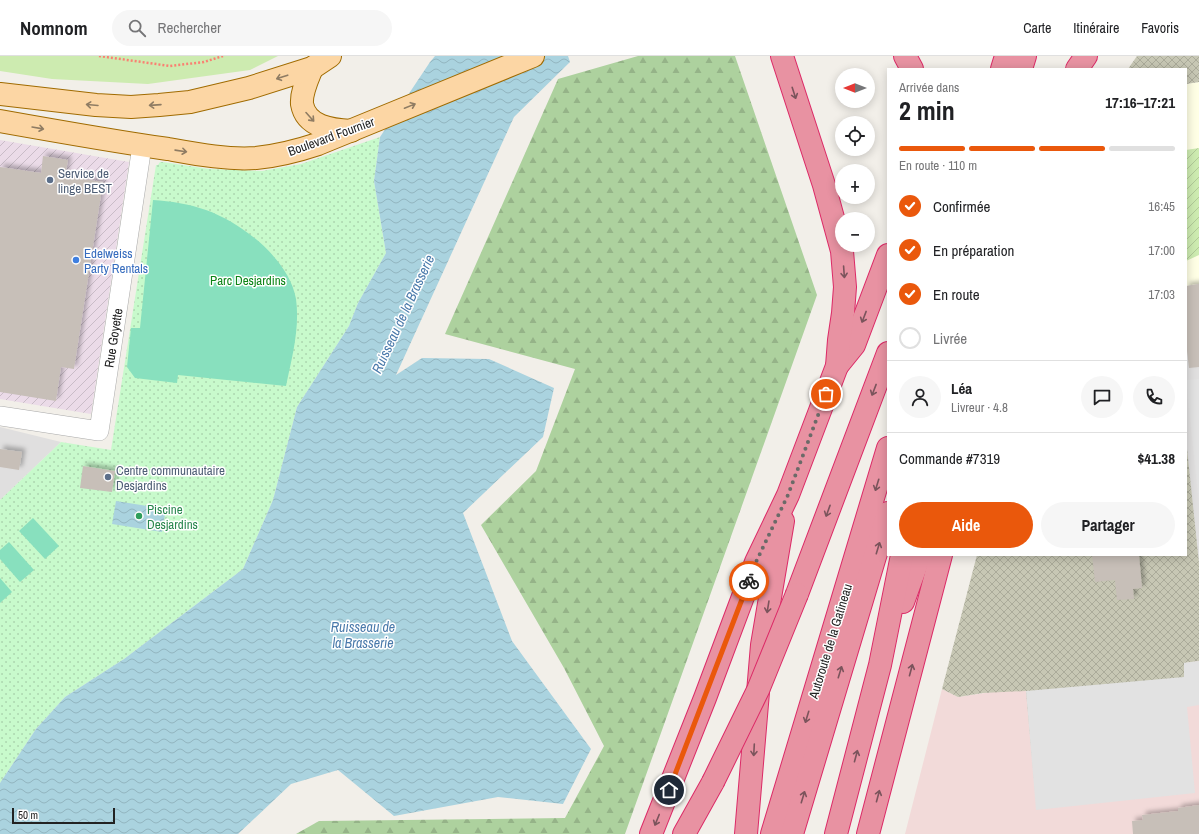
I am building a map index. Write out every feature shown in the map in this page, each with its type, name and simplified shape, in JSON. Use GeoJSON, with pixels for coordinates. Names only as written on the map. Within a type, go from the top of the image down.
{"type":"FeatureCollection","features":[{"type":"Feature","properties":{"kind":"highway"},"geometry":{"type":"LineString","coordinates":[[651,834],[705,698],[756,562],[788,495],[837,366],[839,340],[844,313],[845,287],[842,251],[824,185],[782,56]]}},
{"type":"Feature","properties":{"kind":"highway"},"geometry":{"type":"LineString","coordinates":[[905,56],[911,68]]}},
{"type":"Feature","properties":{"kind":"highway"},"geometry":{"type":"LineString","coordinates":[[1002,68],[1006,56]]}},
{"type":"Feature","properties":{"kind":"highway"},"geometry":{"type":"LineString","coordinates":[[1021,68],[1025,56]]}},
{"type":"Feature","properties":{"kind":"highway"},"geometry":{"type":"LineString","coordinates":[[1078,68],[1086,56]]}},
{"type":"Feature","properties":{"kind":"highway"},"geometry":{"type":"LineString","coordinates":[[837,366],[854,345],[887,258]]}},
{"type":"Feature","properties":{"kind":"highway"},"geometry":{"type":"LineString","coordinates":[[684,834],[713,782],[758,690],[797,594],[887,356]]}},
{"type":"Feature","properties":{"kind":"highway","name":"Autoroute de la Gatineau"},"geometry":{"type":"LineString","coordinates":[[772,834],[887,451]]}},
{"type":"Feature","properties":{"kind":"highway"},"geometry":{"type":"LineString","coordinates":[[746,834],[762,645],[788,495]]}},
{"type":"Feature","properties":{"kind":"highway","name":"Autoroute de la Gatineau"},"geometry":{"type":"LineString","coordinates":[[792,834],[887,517]]}},
{"type":"Feature","properties":{"kind":"highway"},"geometry":{"type":"LineString","coordinates":[[836,834],[880,665],[902,556]]}},
{"type":"Feature","properties":{"kind":"highway"},"geometry":{"type":"LineString","coordinates":[[880,665],[920,556]]}},
{"type":"Feature","properties":{"kind":"highway"},"geometry":{"type":"LineString","coordinates":[[868,834],[941,556]]}},
{"type":"Feature","properties":{"kind":"main road"},"geometry":{"type":"LineString","coordinates":[[0,94],[96,106],[131,107],[190,102],[249,88],[312,68],[330,56]]}},
{"type":"Feature","properties":{"kind":"main road","name":"Boulevard Fournier"},"geometry":{"type":"LineString","coordinates":[[0,121],[142,146],[200,154],[254,158],[289,153],[351,131],[533,56]]}},
{"type":"Feature","properties":{"kind":"main road"},"geometry":{"type":"LineString","coordinates":[[312,68],[303,93],[302,104],[305,112],[310,119],[320,126],[332,130],[351,131]]}},
{"type":"Feature","properties":{"kind":"street","name":"Rue Goyette"},"geometry":{"type":"LineString","coordinates":[[0,416],[99,431],[142,146]]}},
{"type":"Feature","properties":{"kind":"path"},"geometry":{"type":"LineString","coordinates":[[99,56],[170,66],[204,62],[223,56]]}},
{"type":"Feature","properties":{"kind":"shaded area"},"geometry":{"type":"Polygon","coordinates":[[[1137,56],[1199,56],[1199,82],[1187,84],[1187,68],[1129,68],[1137,56]]]}},
{"type":"Feature","properties":{"kind":"shaded area"},"geometry":{"type":"Polygon","coordinates":[[[1199,82],[1199,284],[1187,286],[1187,84],[1199,82]]]}},
{"type":"Feature","properties":{"kind":"shaded area"},"geometry":{"type":"Polygon","coordinates":[[[0,140],[129,162],[91,414],[0,399],[0,140]]]}},
{"type":"Feature","properties":{"kind":"shaded area"},"geometry":{"type":"Polygon","coordinates":[[[1199,284],[1199,567],[1187,452],[1187,286],[1199,284]]]}},
{"type":"Feature","properties":{"kind":"shaded area"},"geometry":{"type":"Polygon","coordinates":[[[1199,379],[1199,503],[1187,389],[1187,380],[1199,379]]]}},
{"type":"Feature","properties":{"kind":"shaded area"},"geometry":{"type":"Polygon","coordinates":[[[0,427],[61,442],[0,500],[0,427]]]}},
{"type":"Feature","properties":{"kind":"shaded area"},"geometry":{"type":"Polygon","coordinates":[[[1187,449],[1199,563],[1199,661],[1184,663],[1186,693],[1035,790],[1026,691],[983,693],[958,697],[942,689],[977,556],[1187,556],[1187,449]]]}},
{"type":"Feature","properties":{"kind":"shaded area"},"geometry":{"type":"Polygon","coordinates":[[[1199,661],[1199,834],[905,834],[942,689],[958,697],[1199,661]]]}},
{"type":"Feature","properties":{"kind":"shaded area"},"geometry":{"type":"Polygon","coordinates":[[[1199,661],[1199,705],[1187,707],[1195,793],[1036,810],[1026,691],[1184,677],[1184,663],[1199,661]]]}},
{"type":"Feature","properties":{"kind":"green space"},"geometry":{"type":"Polygon","coordinates":[[[0,56],[278,56],[250,70],[148,84],[52,79],[0,71],[0,56]]]}},
{"type":"Feature","properties":{"kind":"green space"},"geometry":{"type":"Polygon","coordinates":[[[638,56],[735,56],[817,295],[625,834],[296,834],[319,821],[565,818],[604,746],[564,668],[481,525],[536,471],[575,369],[445,334],[558,79],[638,56]]]}},
{"type":"Feature","properties":{"kind":"green space","name":"Parc Desjardins"},"geometry":{"type":"Polygon","coordinates":[[[380,137],[374,181],[386,253],[358,303],[349,326],[297,407],[273,500],[243,569],[124,659],[65,697],[36,729],[0,783],[0,500],[61,442],[111,450],[156,165],[163,162],[209,169],[262,171],[301,164],[380,137]]]}},
{"type":"Feature","properties":{"kind":"green space"},"geometry":{"type":"Polygon","coordinates":[[[1199,148],[1199,255],[1187,261],[1187,150],[1199,148]]]}},
{"type":"Feature","properties":{"kind":"green space"},"geometry":{"type":"Polygon","coordinates":[[[153,200],[187,204],[220,216],[248,233],[262,244],[284,270],[292,284],[297,310],[295,343],[286,386],[178,375],[177,383],[135,378],[127,367],[131,328],[140,328],[153,200]]]}},
{"type":"Feature","properties":{"kind":"green space"},"geometry":{"type":"Polygon","coordinates":[[[33,518],[59,546],[45,559],[19,531],[33,518]]]}},
{"type":"Feature","properties":{"kind":"green space"},"geometry":{"type":"Polygon","coordinates":[[[9,542],[34,570],[20,582],[0,559],[0,550],[9,542]]]}},
{"type":"Feature","properties":{"kind":"green space"},"geometry":{"type":"Polygon","coordinates":[[[0,578],[12,592],[0,603],[0,578]]]}},
{"type":"Feature","properties":{"kind":"water","name":"Ruisseau de la Brasserie"},"geometry":{"type":"Polygon","coordinates":[[[435,56],[568,56],[570,62],[514,117],[396,375],[422,358],[489,359],[554,388],[543,437],[463,513],[512,641],[591,749],[563,804],[498,797],[394,816],[338,770],[291,784],[238,834],[0,834],[0,783],[36,729],[65,697],[124,659],[243,569],[273,500],[297,407],[349,326],[358,303],[386,253],[374,181],[380,137],[435,56]]]}},
{"type":"Feature","properties":{"kind":"water","name":"Piscine Desjardins"},"geometry":{"type":"Polygon","coordinates":[[[116,501],[166,509],[162,532],[112,524],[116,501]]]}},
{"type":"Feature","properties":{"kind":"building"},"geometry":{"type":"Polygon","coordinates":[[[43,156],[68,160],[65,176],[103,182],[74,369],[61,367],[56,401],[0,392],[0,167],[41,173],[43,156]]]}},
{"type":"Feature","properties":{"kind":"building"},"geometry":{"type":"Polygon","coordinates":[[[1199,284],[1199,367],[1189,368],[1187,351],[1187,286],[1199,284]]]}},
{"type":"Feature","properties":{"kind":"building"},"geometry":{"type":"Polygon","coordinates":[[[0,449],[22,452],[19,470],[0,467],[0,449]]]}},
{"type":"Feature","properties":{"kind":"building","name":"Centre communautaire Desjardins"},"geometry":{"type":"Polygon","coordinates":[[[83,466],[115,471],[112,492],[80,488],[83,466]]]}},
{"type":"Feature","properties":{"kind":"building"},"geometry":{"type":"Polygon","coordinates":[[[1092,556],[1139,556],[1142,588],[1133,589],[1134,599],[1117,600],[1115,580],[1095,582],[1092,556]]]}},
{"type":"Feature","properties":{"kind":"building"},"geometry":{"type":"Polygon","coordinates":[[[1199,805],[1199,834],[1133,834],[1132,821],[1143,820],[1142,815],[1178,811],[1178,808],[1199,805]]]}},
{"type":"Feature","properties":{"kind":"way so far"},"geometry":{"type":"LineString","coordinates":[[749,581],[756,562],[788,495],[826,394]]}},
{"type":"Feature","properties":{"kind":"place","name":"Service de linge BEST"},"geometry":{"type":"Point","coordinates":[50,180]}},
{"type":"Feature","properties":{"kind":"place","name":"Edelweiss Party Rentals"},"geometry":{"type":"Point","coordinates":[76,260]}},
{"type":"Feature","properties":{"kind":"place","name":"Centre communautaire Desjardins"},"geometry":{"type":"Point","coordinates":[108,477]}},
{"type":"Feature","properties":{"kind":"place","name":"Piscine Desjardins"},"geometry":{"type":"Point","coordinates":[139,516]}},
{"type":"Feature","properties":{"kind":"route"},"geometry":{"type":"LineString","coordinates":[[669,790],[749,581]]}}]}
